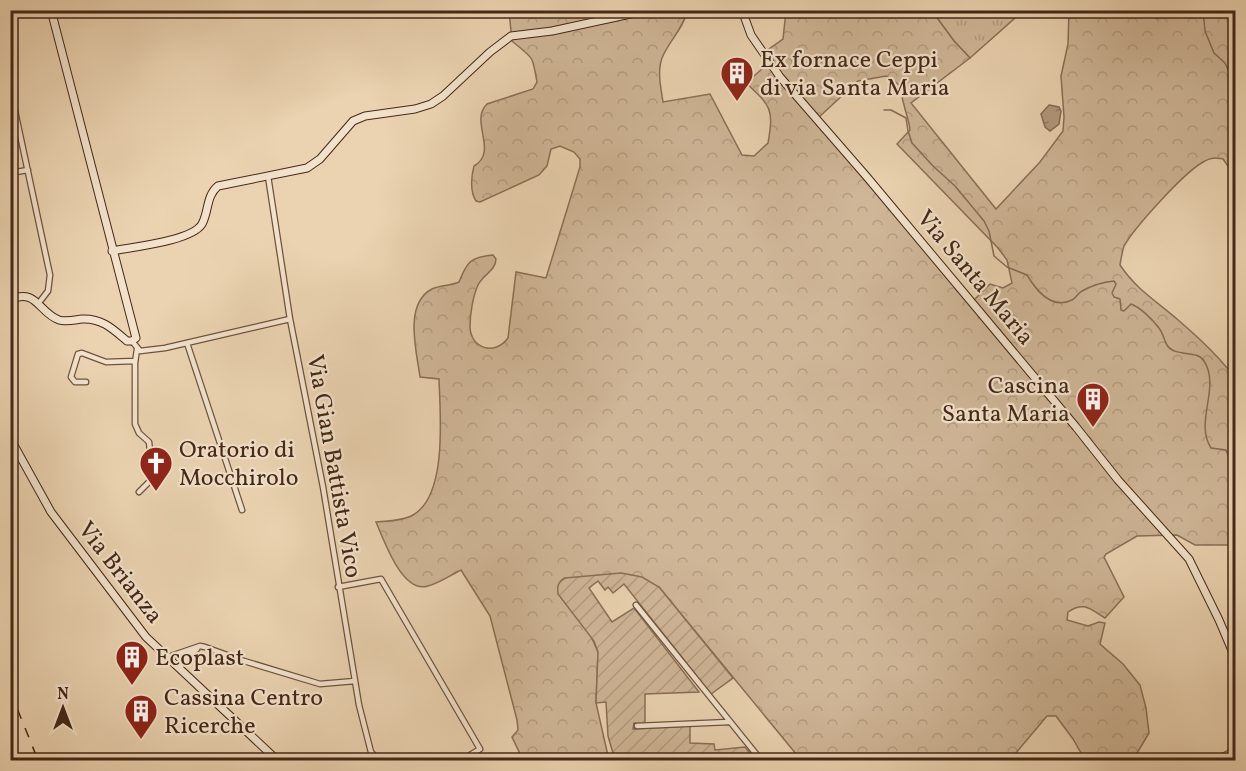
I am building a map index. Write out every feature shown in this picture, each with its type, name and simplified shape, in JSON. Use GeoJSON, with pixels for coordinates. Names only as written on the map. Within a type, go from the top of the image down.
{"type":"FeatureCollection","features":[{"type":"Feature","properties":{"kind":"street"},"geometry":{"type":"LineString","coordinates":[[10,300],[26,297],[56,319],[98,321],[111,327],[127,342],[132,341],[136,336],[51,10]]}},
{"type":"Feature","properties":{"kind":"street"},"geometry":{"type":"LineString","coordinates":[[112,251],[192,233],[202,224],[211,194],[218,186],[298,170],[314,164],[332,147],[348,125],[359,118],[415,109],[437,100],[489,52],[511,36],[552,31],[649,10]]}},
{"type":"Feature","properties":{"kind":"street","name":"Via Santa Maria"},"geometry":{"type":"LineString","coordinates":[[742,10],[751,35],[780,77],[867,177],[1118,480],[1189,559],[1236,660]]}},
{"type":"Feature","properties":{"kind":"street"},"geometry":{"type":"LineString","coordinates":[[12,97],[51,278],[47,293],[38,304]]}},
{"type":"Feature","properties":{"kind":"street"},"geometry":{"type":"LineString","coordinates":[[10,173],[27,170]]}},
{"type":"Feature","properties":{"kind":"street","name":"Via Gian Battista Vico"},"geometry":{"type":"LineString","coordinates":[[268,176],[290,319],[323,487],[338,587],[355,681],[373,760]]}},
{"type":"Feature","properties":{"kind":"street"},"geometry":{"type":"LineString","coordinates":[[132,341],[137,349],[142,351],[290,319]]}},
{"type":"Feature","properties":{"kind":"street"},"geometry":{"type":"LineString","coordinates":[[187,343],[242,510]]}},
{"type":"Feature","properties":{"kind":"street"},"geometry":{"type":"LineString","coordinates":[[137,349],[135,424],[139,433],[149,442],[153,478],[139,492]]}},
{"type":"Feature","properties":{"kind":"street"},"geometry":{"type":"LineString","coordinates":[[86,382],[75,382],[71,377],[78,354],[82,353],[106,362],[135,361]]}},
{"type":"Feature","properties":{"kind":"street","name":"Via Brianza"},"geometry":{"type":"LineString","coordinates":[[10,438],[51,512],[146,637],[277,760]]}},
{"type":"Feature","properties":{"kind":"street"},"geometry":{"type":"LineString","coordinates":[[338,587],[381,579],[480,749],[462,760]]}},
{"type":"Feature","properties":{"kind":"street"},"geometry":{"type":"LineString","coordinates":[[636,605],[761,760]]}},
{"type":"Feature","properties":{"kind":"street"},"geometry":{"type":"LineString","coordinates":[[178,668],[190,654],[205,646]]}},
{"type":"Feature","properties":{"kind":"street"},"geometry":{"type":"LineString","coordinates":[[167,658],[205,646],[244,661],[320,684],[355,681]]}},
{"type":"Feature","properties":{"kind":"street"},"geometry":{"type":"LineString","coordinates":[[637,726],[729,722]]}},
{"type":"Feature","properties":{"kind":"street"},"geometry":{"type":"LineString","coordinates":[[1216,760],[1236,749]]}},
{"type":"Feature","properties":{"kind":"street"},"geometry":{"type":"LineString","coordinates":[[370,751],[378,760]]}},
{"type":"Feature","properties":{"kind":"green space"},"geometry":{"type":"Polygon","coordinates":[[[509,11],[687,11],[661,63],[660,80],[663,102],[710,94],[742,155],[754,156],[768,143],[771,123],[766,103],[746,83],[763,68],[762,54],[783,39],[786,11],[932,11],[970,58],[911,103],[996,209],[1040,162],[1063,131],[1061,76],[1068,44],[1069,11],[1152,11],[1157,19],[1164,11],[1235,11],[1235,176],[1223,159],[1209,159],[1197,166],[1174,187],[1139,226],[1124,246],[1120,265],[1139,288],[1208,347],[1235,378],[1235,545],[1195,545],[1177,535],[1137,536],[1104,557],[1124,597],[1105,618],[1083,607],[1068,612],[1067,620],[1088,626],[1099,622],[1105,623],[1100,644],[1123,664],[1140,685],[1149,733],[1133,760],[1085,760],[1056,716],[1047,716],[1010,760],[801,760],[659,587],[565,578],[598,652],[596,703],[609,760],[523,760],[512,737],[518,730],[517,720],[490,616],[461,570],[428,586],[419,586],[410,582],[395,564],[376,522],[400,520],[413,515],[424,505],[432,490],[437,472],[440,432],[439,379],[420,377],[414,330],[417,306],[423,296],[432,289],[459,282],[467,265],[474,259],[493,255],[496,259],[494,266],[476,289],[470,326],[471,334],[479,345],[490,348],[503,344],[508,338],[516,272],[546,278],[580,167],[580,159],[574,152],[560,146],[551,149],[547,166],[539,175],[480,202],[476,201],[472,180],[474,166],[481,160],[484,153],[482,111],[487,104],[533,89],[537,82],[530,57],[512,41],[509,11]],[[886,76],[858,81],[818,118],[972,302],[990,284],[1003,288],[1012,283],[1007,260],[998,248],[897,144],[910,130],[909,123],[899,85],[886,76]]]}},
{"type":"Feature","properties":{"kind":"green space"},"geometry":{"type":"Polygon","coordinates":[[[932,11],[1012,11],[1015,18],[970,58],[932,11]]]}},
{"type":"Feature","properties":{"kind":"green space"},"geometry":{"type":"Polygon","coordinates":[[[621,573],[642,577],[659,587],[733,678],[711,694],[624,584],[613,593],[608,587],[605,590],[598,581],[589,588],[612,622],[634,608],[699,692],[645,694],[645,724],[634,723],[633,729],[690,726],[690,743],[714,744],[715,750],[745,747],[756,760],[615,760],[608,736],[606,702],[596,703],[598,652],[594,641],[558,594],[558,589],[559,583],[565,578],[621,573]]]}},
{"type":"Feature","properties":{"kind":"water"},"geometry":{"type":"Polygon","coordinates":[[[1049,105],[1059,107],[1061,111],[1059,124],[1050,131],[1045,127],[1041,114],[1049,105]]]}},
{"type":"Feature","properties":{"kind":"waterway"},"geometry":{"type":"LineString","coordinates":[[1203,10],[1205,31],[1214,53],[1225,63],[1236,87]]}},
{"type":"Feature","properties":{"kind":"waterway"},"geometry":{"type":"LineString","coordinates":[[884,110],[891,110],[906,118],[912,143],[955,186],[984,221],[989,231],[994,256],[1007,267],[1027,275],[1045,297],[1065,302],[1072,300],[1086,289],[1114,281],[1116,284],[1112,293],[1114,297],[1120,299],[1121,310],[1124,311],[1131,304],[1135,306],[1146,314],[1162,332],[1171,349],[1201,357],[1208,371],[1210,382],[1205,427],[1207,438],[1211,448],[1226,450],[1236,471]]}},
{"type":"Feature","properties":{"kind":"railway"},"geometry":{"type":"LineString","coordinates":[[10,691],[38,760]]}},
{"type":"Feature","properties":{"kind":"place","name":"Ex fornace Ceppi di via Santa Maria"},"geometry":{"type":"Point","coordinates":[737,102]}},
{"type":"Feature","properties":{"kind":"place","name":"Cascina Santa Maria"},"geometry":{"type":"Point","coordinates":[1093,428]}},
{"type":"Feature","properties":{"kind":"place","name":"Oratorio di Mocchirolo"},"geometry":{"type":"Point","coordinates":[156,492]}},
{"type":"Feature","properties":{"kind":"place","name":"Ecoplast"},"geometry":{"type":"Point","coordinates":[132,686]}},
{"type":"Feature","properties":{"kind":"place","name":"Cassina Centro Ricerche"},"geometry":{"type":"Point","coordinates":[141,740]}}]}
